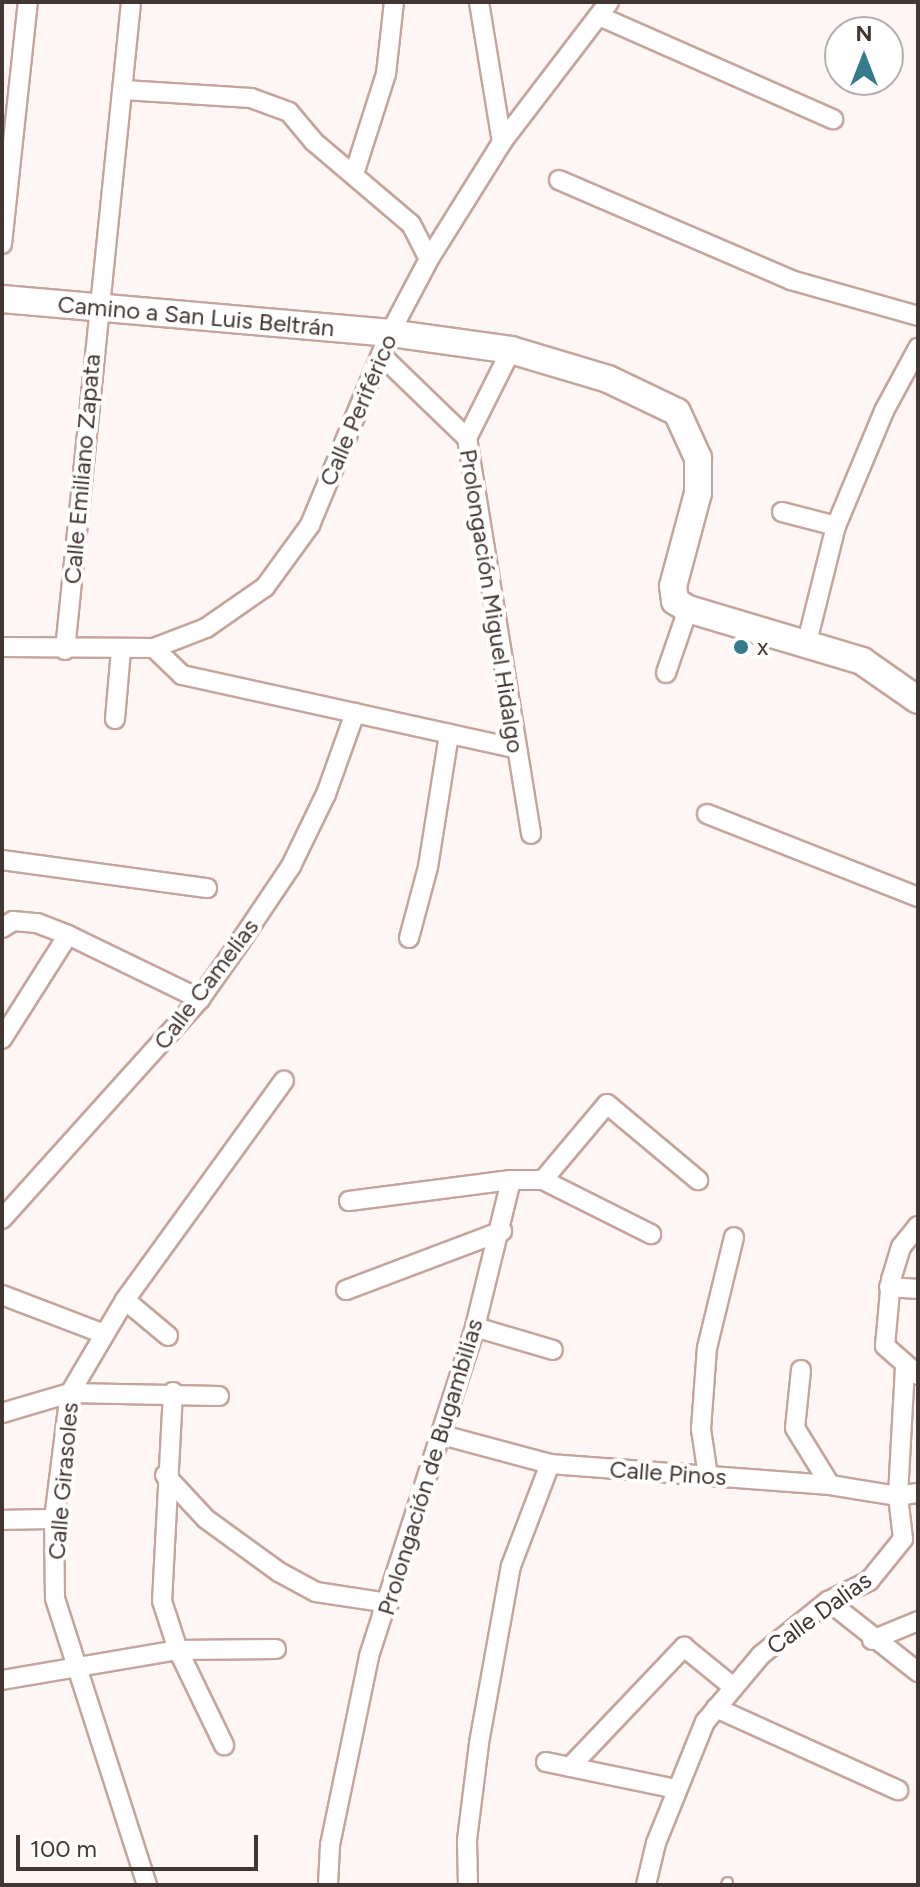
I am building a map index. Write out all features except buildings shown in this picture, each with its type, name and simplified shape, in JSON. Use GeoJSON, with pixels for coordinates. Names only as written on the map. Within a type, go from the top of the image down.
{"type":"FeatureCollection","features":[{"type":"Feature","properties":{"kind":"main road","name":"Camino a San Luis Beltrán"},"geometry":{"type":"LineString","coordinates":[[2,299],[385,344],[511,350],[608,379],[677,412],[698,458],[698,493],[673,586],[675,601],[688,609]]}},
{"type":"Feature","properties":{"kind":"main road"},"geometry":{"type":"LineString","coordinates":[[688,609],[862,661],[918,700]]}},
{"type":"Feature","properties":{"kind":"street"},"geometry":{"type":"LineString","coordinates":[[2,244],[28,2]]}},
{"type":"Feature","properties":{"kind":"street","name":"Calle Emiliano Zapata"},"geometry":{"type":"LineString","coordinates":[[65,650],[97,309],[124,90],[131,2]]}},
{"type":"Feature","properties":{"kind":"street"},"geometry":{"type":"LineString","coordinates":[[355,171],[386,74],[394,2]]}},
{"type":"Feature","properties":{"kind":"street"},"geometry":{"type":"LineString","coordinates":[[479,2],[502,142]]}},
{"type":"Feature","properties":{"kind":"street"},"geometry":{"type":"LineString","coordinates":[[604,9],[833,119]]}},
{"type":"Feature","properties":{"kind":"street","name":"Calle Periférico"},"geometry":{"type":"LineString","coordinates":[[2,647],[121,651],[154,648],[206,628],[265,587],[310,525],[385,344],[429,259],[502,142],[604,9]]}},
{"type":"Feature","properties":{"kind":"street"},"geometry":{"type":"LineString","coordinates":[[124,90],[251,98],[289,112],[313,141],[355,171],[411,224],[429,259]]}},
{"type":"Feature","properties":{"kind":"street"},"geometry":{"type":"LineString","coordinates":[[559,180],[791,280],[918,316]]}},
{"type":"Feature","properties":{"kind":"street","name":"Prolongación Miguel Hidalgo"},"geometry":{"type":"LineString","coordinates":[[385,344],[467,438],[514,748],[531,834]]}},
{"type":"Feature","properties":{"kind":"street"},"geometry":{"type":"LineString","coordinates":[[806,646],[836,526],[884,411],[918,348]]}},
{"type":"Feature","properties":{"kind":"street"},"geometry":{"type":"LineString","coordinates":[[467,438],[511,350]]}},
{"type":"Feature","properties":{"kind":"street"},"geometry":{"type":"LineString","coordinates":[[782,512],[836,526]]}},
{"type":"Feature","properties":{"kind":"street"},"geometry":{"type":"LineString","coordinates":[[666,673],[688,609]]}},
{"type":"Feature","properties":{"kind":"street"},"geometry":{"type":"LineString","coordinates":[[154,648],[182,675],[514,748]]}},
{"type":"Feature","properties":{"kind":"street"},"geometry":{"type":"LineString","coordinates":[[115,719],[121,651]]}},
{"type":"Feature","properties":{"kind":"street","name":"Calle Camelias"},"geometry":{"type":"LineString","coordinates":[[2,1219],[200,999],[291,866],[326,794],[355,713]]}},
{"type":"Feature","properties":{"kind":"street"},"geometry":{"type":"LineString","coordinates":[[409,938],[428,867],[449,734]]}},
{"type":"Feature","properties":{"kind":"street"},"geometry":{"type":"LineString","coordinates":[[707,814],[918,897]]}},
{"type":"Feature","properties":{"kind":"street"},"geometry":{"type":"LineString","coordinates":[[2,860],[207,888]]}},
{"type":"Feature","properties":{"kind":"street"},"geometry":{"type":"LineString","coordinates":[[2,928],[13,921],[37,923],[200,999]]}},
{"type":"Feature","properties":{"kind":"street"},"geometry":{"type":"LineString","coordinates":[[2,1039],[68,935]]}},
{"type":"Feature","properties":{"kind":"street","name":"Calle Girasoles"},"geometry":{"type":"LineString","coordinates":[[147,1885],[111,1759],[77,1671],[55,1598],[54,1519],[70,1393],[125,1300],[284,1080]]}},
{"type":"Feature","properties":{"kind":"street"},"geometry":{"type":"LineString","coordinates":[[543,1180],[607,1104],[698,1180]]}},
{"type":"Feature","properties":{"kind":"street"},"geometry":{"type":"LineString","coordinates":[[349,1201],[511,1180],[543,1180],[651,1234]]}},
{"type":"Feature","properties":{"kind":"street","name":"Prolongación de Bugambilias"},"geometry":{"type":"LineString","coordinates":[[328,1885],[330,1845],[369,1656],[389,1603],[475,1327],[502,1231],[511,1180]]}},
{"type":"Feature","properties":{"kind":"street"},"geometry":{"type":"LineString","coordinates":[[912,1371],[885,1346],[889,1287],[901,1247],[918,1226]]}},
{"type":"Feature","properties":{"kind":"street"},"geometry":{"type":"LineString","coordinates":[[346,1290],[502,1231]]}},
{"type":"Feature","properties":{"kind":"street"},"geometry":{"type":"LineString","coordinates":[[708,1476],[701,1429],[707,1348],[734,1237]]}},
{"type":"Feature","properties":{"kind":"street"},"geometry":{"type":"LineString","coordinates":[[889,1287],[918,1289]]}},
{"type":"Feature","properties":{"kind":"street"},"geometry":{"type":"LineString","coordinates":[[2,1295],[104,1334]]}},
{"type":"Feature","properties":{"kind":"street"},"geometry":{"type":"LineString","coordinates":[[125,1300],[168,1336]]}},
{"type":"Feature","properties":{"kind":"street"},"geometry":{"type":"LineString","coordinates":[[475,1327],[553,1350]]}},
{"type":"Feature","properties":{"kind":"street"},"geometry":{"type":"LineString","coordinates":[[801,1370],[795,1428],[830,1485]]}},
{"type":"Feature","properties":{"kind":"street","name":"Calle Dalias"},"geometry":{"type":"LineString","coordinates":[[646,1885],[676,1789],[705,1722],[761,1655],[828,1601],[869,1581],[903,1539],[898,1496],[912,1371]]}},
{"type":"Feature","properties":{"kind":"street"},"geometry":{"type":"LineString","coordinates":[[173,1392],[165,1475],[162,1601],[178,1650],[224,1745]]}},
{"type":"Feature","properties":{"kind":"street"},"geometry":{"type":"LineString","coordinates":[[2,1413],[70,1393],[173,1392],[219,1396]]}},
{"type":"Feature","properties":{"kind":"street","name":"Calle Pinos"},"geometry":{"type":"LineString","coordinates":[[442,1435],[550,1464],[830,1485],[898,1496],[918,1493]]}},
{"type":"Feature","properties":{"kind":"street"},"geometry":{"type":"LineString","coordinates":[[468,1885],[467,1840],[479,1743],[511,1566],[550,1464]]}},
{"type":"Feature","properties":{"kind":"street"},"geometry":{"type":"LineString","coordinates":[[165,1475],[206,1519],[279,1572],[316,1592],[389,1603]]}},
{"type":"Feature","properties":{"kind":"street"},"geometry":{"type":"LineString","coordinates":[[2,1520],[54,1519]]}},
{"type":"Feature","properties":{"kind":"street"},"geometry":{"type":"LineString","coordinates":[[828,1601],[872,1640],[918,1672]]}},
{"type":"Feature","properties":{"kind":"street"},"geometry":{"type":"LineString","coordinates":[[872,1640],[918,1621]]}},
{"type":"Feature","properties":{"kind":"street"},"geometry":{"type":"LineString","coordinates":[[570,1767],[684,1647],[733,1687]]}},
{"type":"Feature","properties":{"kind":"street"},"geometry":{"type":"LineString","coordinates":[[2,1680],[77,1671],[178,1650],[276,1649]]}},
{"type":"Feature","properties":{"kind":"street"},"geometry":{"type":"LineString","coordinates":[[716,1708],[898,1790]]}},
{"type":"Feature","properties":{"kind":"street"},"geometry":{"type":"LineString","coordinates":[[546,1762],[676,1789]]}},
{"type":"Feature","properties":{"kind":"place","name":"x"},"geometry":{"type":"Point","coordinates":[741,647]}}]}
